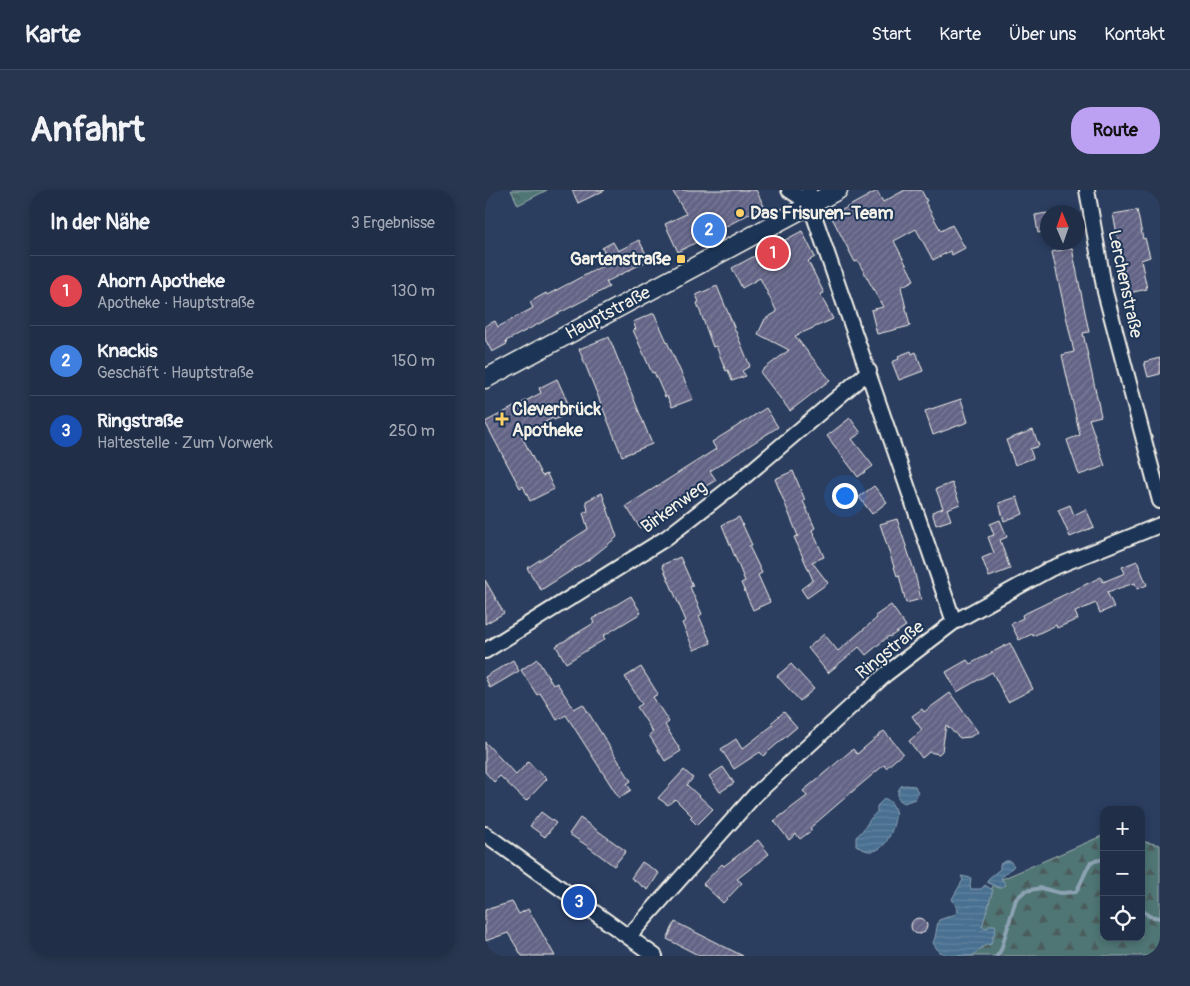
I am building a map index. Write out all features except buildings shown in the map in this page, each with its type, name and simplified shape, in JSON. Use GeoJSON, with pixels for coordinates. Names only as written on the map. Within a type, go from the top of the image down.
{"type":"FeatureCollection","features":[{"type":"Feature","properties":{"kind":"main road","name":"Hauptstraße"},"geometry":{"type":"LineString","coordinates":[[485,379],[810,197],[838,190]]}},
{"type":"Feature","properties":{"kind":"street"},"geometry":{"type":"LineString","coordinates":[[789,190],[810,197],[954,622]]}},
{"type":"Feature","properties":{"kind":"street","name":"Lerchenstraße"},"geometry":{"type":"LineString","coordinates":[[1087,190],[1105,292],[1160,501]]}},
{"type":"Feature","properties":{"kind":"street","name":"Birkenweg"},"geometry":{"type":"LineString","coordinates":[[485,651],[666,538],[743,478],[869,371]]}},
{"type":"Feature","properties":{"kind":"street","name":"Ringstraße"},"geometry":{"type":"LineString","coordinates":[[629,936],[755,795],[886,674],[954,622],[1050,569],[1160,525]]}},
{"type":"Feature","properties":{"kind":"street"},"geometry":{"type":"LineString","coordinates":[[485,834],[655,956]]}},
{"type":"Feature","properties":{"kind":"green space"},"geometry":{"type":"Polygon","coordinates":[[[511,190],[547,190],[518,205],[511,190]]]}},
{"type":"Feature","properties":{"kind":"green space"},"geometry":{"type":"Polygon","coordinates":[[[1100,837],[1100,941],[1145,941],[1145,842],[1160,845],[1160,956],[958,956],[995,882],[1100,837]]]}},
{"type":"Feature","properties":{"kind":"water"},"geometry":{"type":"Polygon","coordinates":[[[901,786],[915,786],[918,793],[915,799],[904,803],[898,799],[898,791],[901,786]]]}},
{"type":"Feature","properties":{"kind":"water"},"geometry":{"type":"Polygon","coordinates":[[[884,799],[893,805],[895,812],[892,830],[881,848],[870,851],[863,849],[856,845],[856,837],[877,812],[877,806],[884,799]]]}},
{"type":"Feature","properties":{"kind":"water"},"geometry":{"type":"Polygon","coordinates":[[[1010,861],[1014,866],[1001,878],[1006,885],[999,888],[987,882],[1000,869],[1000,864],[1010,861]]]}},
{"type":"Feature","properties":{"kind":"water"},"geometry":{"type":"Polygon","coordinates":[[[961,876],[971,878],[971,889],[981,889],[985,885],[993,890],[982,927],[988,928],[990,925],[995,925],[996,927],[991,944],[984,946],[972,956],[950,956],[939,952],[933,943],[939,920],[956,914],[958,909],[952,899],[963,880],[961,876]]]}},
{"type":"Feature","properties":{"kind":"waterway"},"geometry":{"type":"LineString","coordinates":[[997,956],[1001,950],[1016,899],[1025,891],[1041,888],[1060,893],[1076,892],[1091,862],[1100,860]]}},
{"type":"Feature","properties":{"kind":"waterway"},"geometry":{"type":"LineString","coordinates":[[1145,912],[1149,916],[1160,918]]}},
{"type":"Feature","properties":{"kind":"place","name":"Das Frisuren-Team"},"geometry":{"type":"Point","coordinates":[740,213]}},
{"type":"Feature","properties":{"kind":"place","name":"Knackis"},"geometry":{"type":"Point","coordinates":[709,230]}},
{"type":"Feature","properties":{"kind":"place","name":"Ahorn Apotheke"},"geometry":{"type":"Point","coordinates":[773,253]}},
{"type":"Feature","properties":{"kind":"place","name":"Gartenstraße"},"geometry":{"type":"Point","coordinates":[681,259]}},
{"type":"Feature","properties":{"kind":"place","name":"Cleverbrück Apotheke"},"geometry":{"type":"Point","coordinates":[502,419]}},
{"type":"Feature","properties":{"kind":"place","name":"Ringstraße"},"geometry":{"type":"Point","coordinates":[579,902]}}]}
